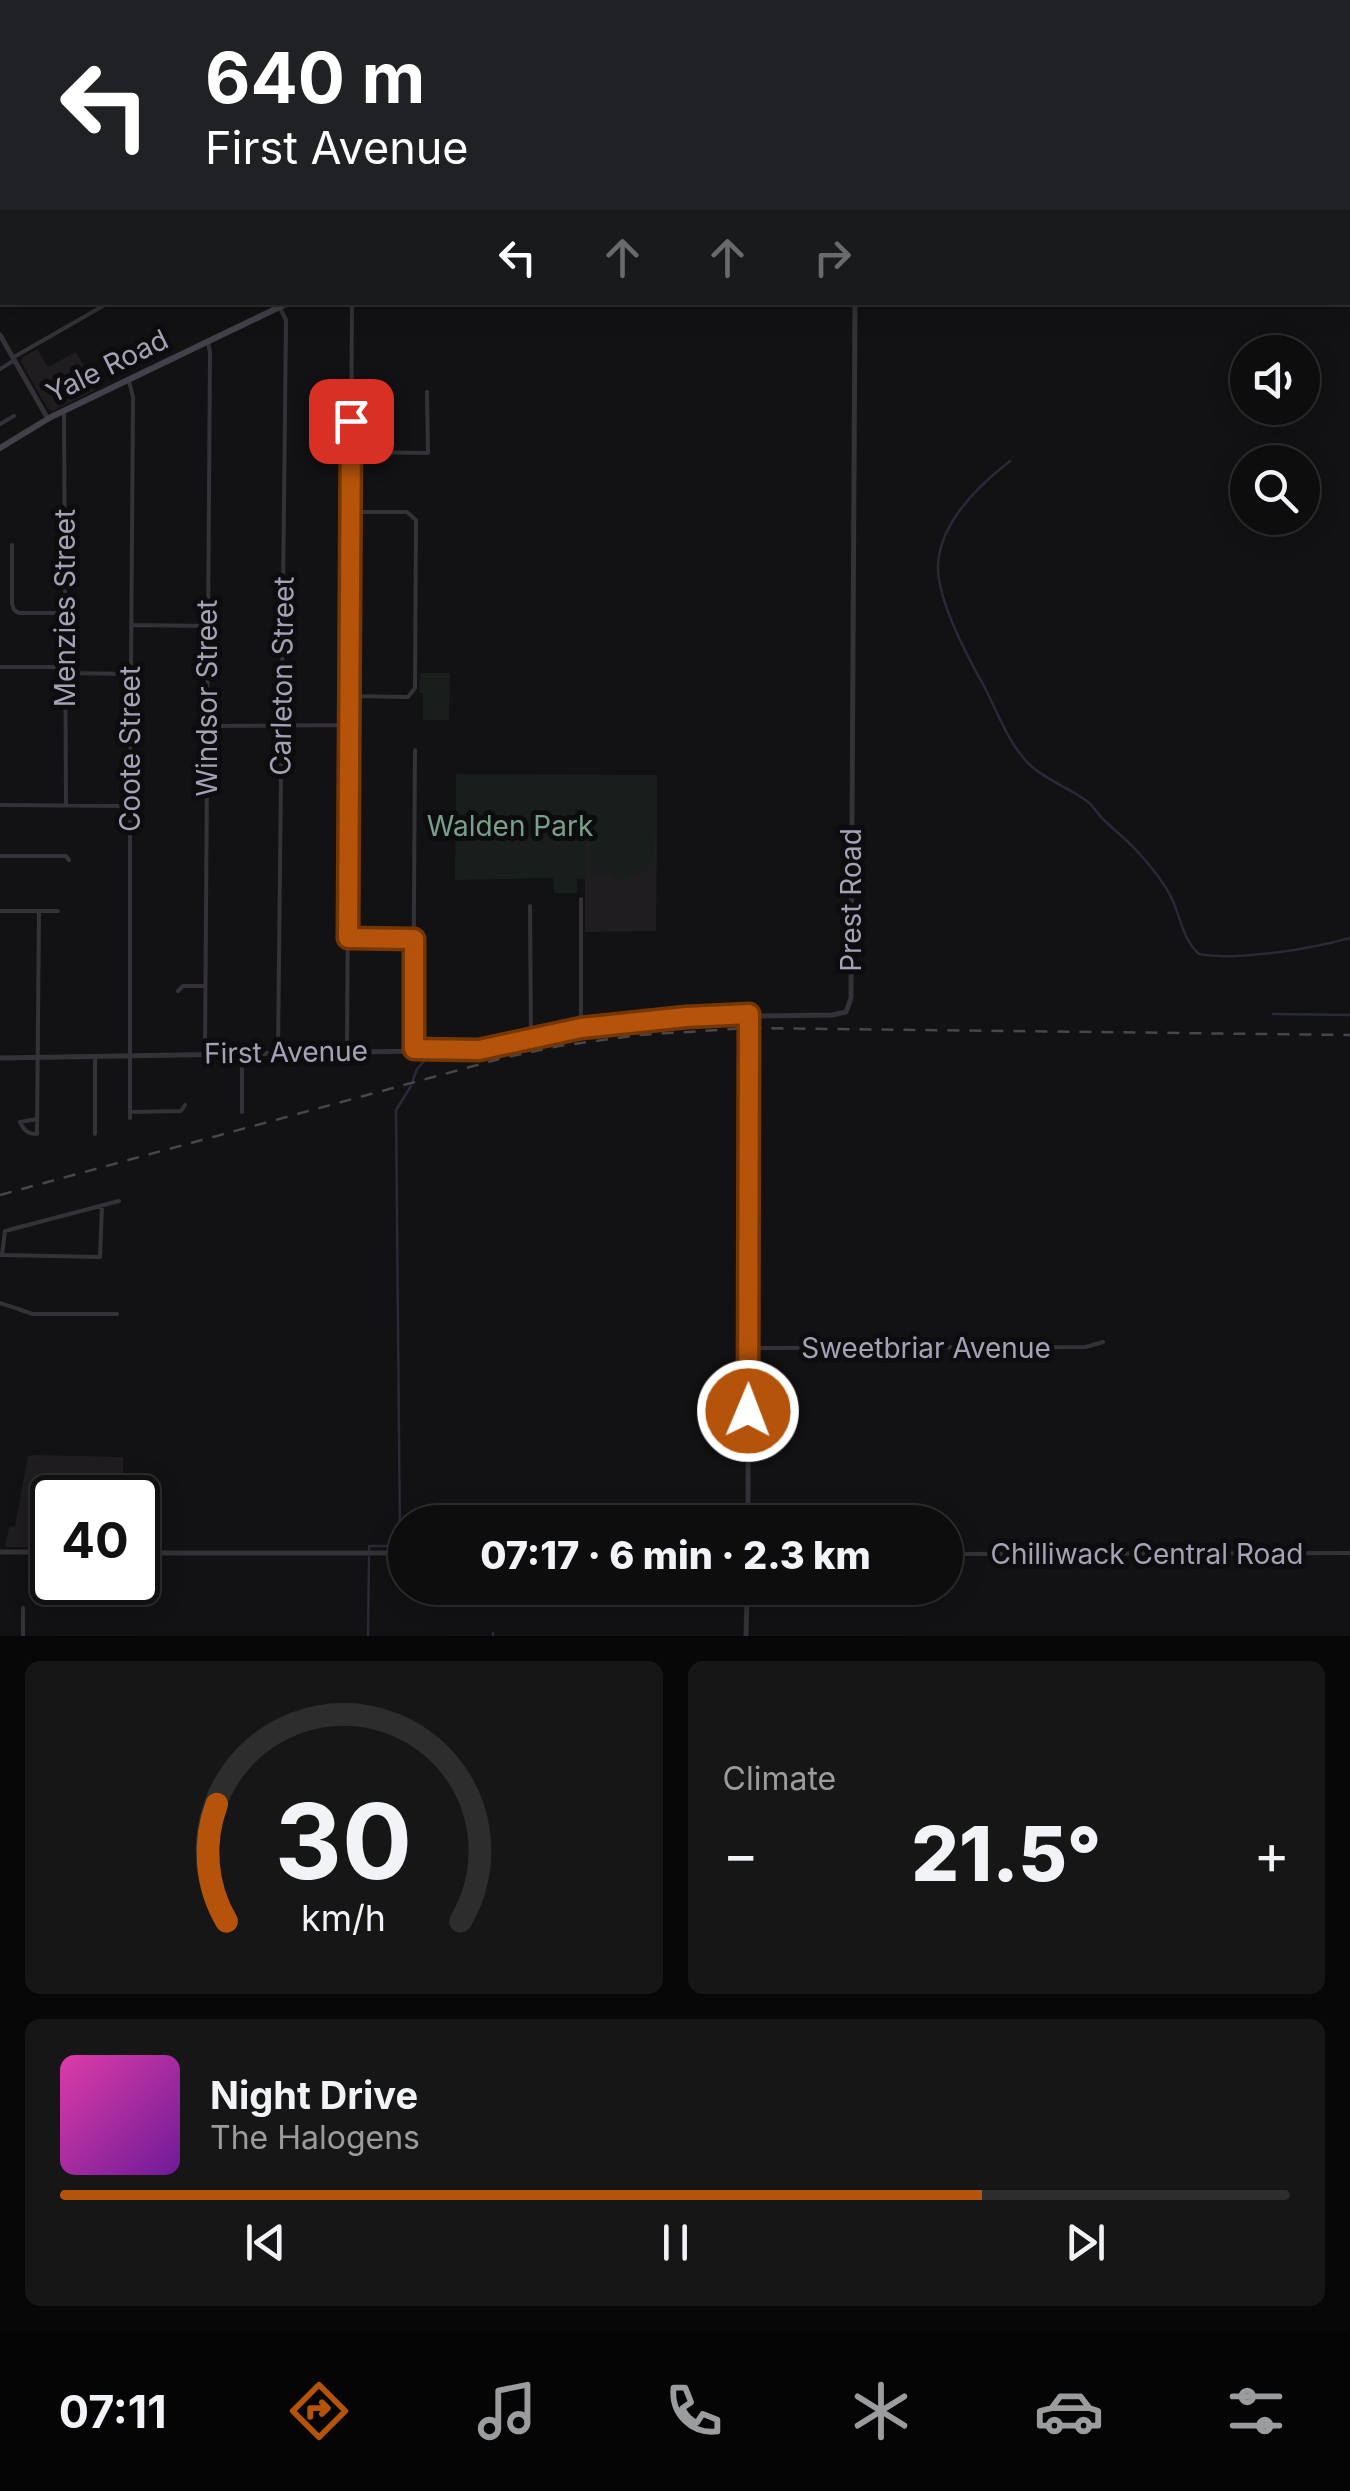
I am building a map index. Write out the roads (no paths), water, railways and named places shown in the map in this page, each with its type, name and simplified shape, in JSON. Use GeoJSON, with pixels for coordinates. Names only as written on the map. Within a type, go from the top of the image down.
{"type":"FeatureCollection","features":[{"type":"Feature","properties":{"kind":"main road","name":"Yale Road"},"geometry":{"type":"LineString","coordinates":[[0,448],[48,419],[278,305]]}},
{"type":"Feature","properties":{"kind":"street"},"geometry":{"type":"LineString","coordinates":[[0,369],[105,305]]}},
{"type":"Feature","properties":{"kind":"street","name":"Carleton Street"},"geometry":{"type":"LineString","coordinates":[[278,305],[286,320],[278,1052]]}},
{"type":"Feature","properties":{"kind":"street"},"geometry":{"type":"LineString","coordinates":[[348,1050],[352,305]]}},
{"type":"Feature","properties":{"kind":"street","name":"Prest Road"},"geometry":{"type":"LineString","coordinates":[[749,1014],[841,1014],[850,1003],[855,305]]}},
{"type":"Feature","properties":{"kind":"street"},"geometry":{"type":"LineString","coordinates":[[0,335],[48,419]]}},
{"type":"Feature","properties":{"kind":"street","name":"Windsor Street"},"geometry":{"type":"LineString","coordinates":[[205,1054],[208,342]]}},
{"type":"Feature","properties":{"kind":"street","name":"Coote Street"},"geometry":{"type":"LineString","coordinates":[[129,381],[134,397],[130,1115],[181,1111],[185,1105]]}},
{"type":"Feature","properties":{"kind":"street"},"geometry":{"type":"LineString","coordinates":[[350,452],[428,453],[426,392]]}},
{"type":"Feature","properties":{"kind":"street","name":"Menzies Street"},"geometry":{"type":"LineString","coordinates":[[64,411],[66,805]]}},
{"type":"Feature","properties":{"kind":"street"},"geometry":{"type":"LineString","coordinates":[[1,421],[14,416]]}},
{"type":"Feature","properties":{"kind":"street"},"geometry":{"type":"LineString","coordinates":[[349,696],[408,696],[415,688],[416,520],[407,512],[351,512]]}},
{"type":"Feature","properties":{"kind":"street"},"geometry":{"type":"LineString","coordinates":[[12,546],[14,610],[65,613]]}},
{"type":"Feature","properties":{"kind":"street"},"geometry":{"type":"LineString","coordinates":[[132,625],[207,626]]}},
{"type":"Feature","properties":{"kind":"street"},"geometry":{"type":"LineString","coordinates":[[0,666],[131,674]]}},
{"type":"Feature","properties":{"kind":"street"},"geometry":{"type":"LineString","coordinates":[[208,726],[349,725]]}},
{"type":"Feature","properties":{"kind":"street"},"geometry":{"type":"LineString","coordinates":[[414,1049],[415,750]]}},
{"type":"Feature","properties":{"kind":"street"},"geometry":{"type":"LineString","coordinates":[[0,805],[130,806]]}},
{"type":"Feature","properties":{"kind":"street"},"geometry":{"type":"LineString","coordinates":[[0,856],[66,856],[69,860]]}},
{"type":"Feature","properties":{"kind":"street"},"geometry":{"type":"LineString","coordinates":[[580,899],[581,1028]]}},
{"type":"Feature","properties":{"kind":"street"},"geometry":{"type":"LineString","coordinates":[[530,906],[531,1038]]}},
{"type":"Feature","properties":{"kind":"street"},"geometry":{"type":"LineString","coordinates":[[0,911],[58,911]]}},
{"type":"Feature","properties":{"kind":"street"},"geometry":{"type":"LineString","coordinates":[[37,1118],[39,912]]}},
{"type":"Feature","properties":{"kind":"street"},"geometry":{"type":"LineString","coordinates":[[348,938],[414,939]]}},
{"type":"Feature","properties":{"kind":"street"},"geometry":{"type":"LineString","coordinates":[[178,991],[184,986],[206,986]]}},
{"type":"Feature","properties":{"kind":"street"},"geometry":{"type":"LineString","coordinates":[[748,1505],[749,1014]]}},
{"type":"Feature","properties":{"kind":"street","name":"First Avenue"},"geometry":{"type":"LineString","coordinates":[[0,1058],[479,1050],[581,1028],[749,1014]]}},
{"type":"Feature","properties":{"kind":"street"},"geometry":{"type":"LineString","coordinates":[[242,1054],[242,1112]]}},
{"type":"Feature","properties":{"kind":"street"},"geometry":{"type":"LineString","coordinates":[[95,1056],[95,1134]]}},
{"type":"Feature","properties":{"kind":"street"},"geometry":{"type":"LineString","coordinates":[[102,1206],[100,1257],[1,1255],[5,1231],[119,1201]]}},
{"type":"Feature","properties":{"kind":"street"},"geometry":{"type":"LineString","coordinates":[[0,1302],[34,1314],[117,1314]]}},
{"type":"Feature","properties":{"kind":"street","name":"Sweetbriar Avenue"},"geometry":{"type":"LineString","coordinates":[[748,1348],[1071,1348],[1103,1342]]}},
{"type":"Feature","properties":{"kind":"street"},"geometry":{"type":"LineString","coordinates":[[0,1552],[30,1552]]}},
{"type":"Feature","properties":{"kind":"street"},"geometry":{"type":"LineString","coordinates":[[160,1553],[388,1554]]}},
{"type":"Feature","properties":{"kind":"street","name":"Chilliwack Central Road"},"geometry":{"type":"LineString","coordinates":[[963,1554],[1350,1553]]}},
{"type":"Feature","properties":{"kind":"street"},"geometry":{"type":"LineString","coordinates":[[746,1636],[747,1605]]}},
{"type":"Feature","properties":{"kind":"street"},"geometry":{"type":"LineString","coordinates":[[23,1608],[23,1636]]}},
{"type":"Feature","properties":{"kind":"waterway"},"geometry":{"type":"LineString","coordinates":[[1010,461],[974,493],[953,520],[940,549],[938,565],[942,594],[954,627],[1016,748],[1037,771],[1088,802],[1141,855],[1169,893],[1186,935],[1199,954],[1274,953],[1350,938]]}},
{"type":"Feature","properties":{"kind":"waterway"},"geometry":{"type":"LineString","coordinates":[[1273,1014],[1350,1015]]}},
{"type":"Feature","properties":{"kind":"waterway"},"geometry":{"type":"LineString","coordinates":[[413,1080],[426,1059]]}},
{"type":"Feature","properties":{"kind":"waterway"},"geometry":{"type":"LineString","coordinates":[[369,1550],[369,1546],[400,1544],[396,1110],[411,1086]]}},
{"type":"Feature","properties":{"kind":"waterway"},"geometry":{"type":"LineString","coordinates":[[368,1636],[369,1557]]}},
{"type":"Feature","properties":{"kind":"railway"},"geometry":{"type":"LineString","coordinates":[[0,1195],[503,1058],[639,1035],[749,1028],[1350,1035]]}},
{"type":"Feature","properties":{"kind":"park label","name":"Walden Park"},"geometry":{"type":"Point","coordinates":[510,826]}}]}
